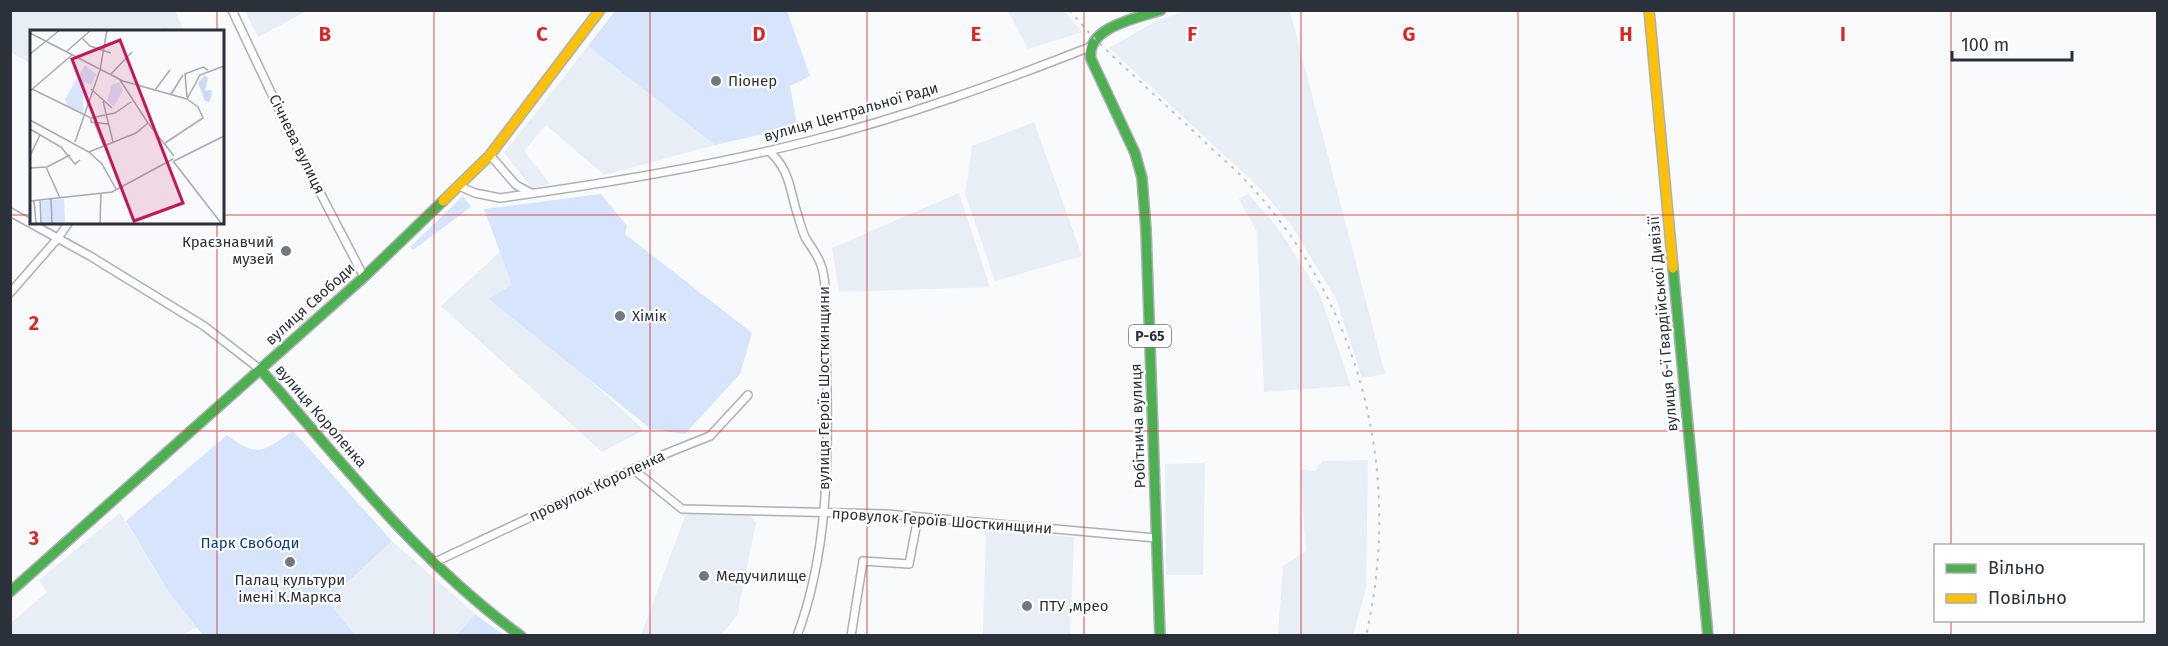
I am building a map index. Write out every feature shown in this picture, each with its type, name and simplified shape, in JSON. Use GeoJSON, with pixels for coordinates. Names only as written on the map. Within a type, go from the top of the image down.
{"type":"FeatureCollection","features":[{"type":"Feature","properties":{"kind":"main road","name":"вулиця Свободи"},"geometry":{"type":"LineString","coordinates":[[10,592],[152,469],[364,277],[459,186],[490,155],[600,10]]}},
{"type":"Feature","properties":{"kind":"main road","name":"вулиця Центральної Ради"},"geometry":{"type":"LineString","coordinates":[[1090,47],[1094,38],[1105,30],[1161,10]]}},
{"type":"Feature","properties":{"kind":"main road","name":"вулиця 6-ї Гвардійської Дивізії"},"geometry":{"type":"LineString","coordinates":[[1649,10],[1707,636]]}},
{"type":"Feature","properties":{"kind":"main road","name":"Робітнича вулиця"},"geometry":{"type":"LineString","coordinates":[[1090,47],[1093,65],[1135,153],[1142,178],[1146,230],[1160,636]]}},
{"type":"Feature","properties":{"kind":"main road","name":"вулиця Короленка"},"geometry":{"type":"LineString","coordinates":[[261,370],[433,563],[497,620],[521,636]]}},
{"type":"Feature","properties":{"kind":"street","name":"Січнева вулиця"},"geometry":{"type":"LineString","coordinates":[[232,10],[301,156],[364,277]]}},
{"type":"Feature","properties":{"kind":"street","name":"вулиця Центральної Ради"},"geometry":{"type":"LineString","coordinates":[[459,186],[475,193],[500,198],[598,184],[769,151],[930,106],[1090,47]]}},
{"type":"Feature","properties":{"kind":"street","name":"вулиця Героїв Шосткинщини"},"geometry":{"type":"LineString","coordinates":[[769,151],[780,161],[788,174],[804,234],[822,266],[825,296],[825,513],[807,608],[797,636]]}},
{"type":"Feature","properties":{"kind":"street"},"geometry":{"type":"LineString","coordinates":[[490,155],[516,185],[531,193]]}},
{"type":"Feature","properties":{"kind":"street","name":"вулиця Короленка"},"geometry":{"type":"LineString","coordinates":[[10,212],[30,223]]}},
{"type":"Feature","properties":{"kind":"street","name":"вулиця Короленка"},"geometry":{"type":"LineString","coordinates":[[32,224],[204,326],[261,370]]}},
{"type":"Feature","properties":{"kind":"street"},"geometry":{"type":"LineString","coordinates":[[10,293],[68,224]]}},
{"type":"Feature","properties":{"kind":"street","name":"провулок Короленка"},"geometry":{"type":"LineString","coordinates":[[433,563],[633,469],[710,436],[748,395]]}},
{"type":"Feature","properties":{"kind":"street","name":"провулок Героїв Шосткинщини"},"geometry":{"type":"LineString","coordinates":[[633,469],[682,509],[887,514],[1156,538]]}},
{"type":"Feature","properties":{"kind":"street"},"geometry":{"type":"LineString","coordinates":[[851,636],[863,561],[909,564],[918,517]]}},
{"type":"Feature","properties":{"kind":"shaded area"},"geometry":{"type":"Polygon","coordinates":[[[1190,10],[1290,11],[1385,374],[1362,378],[1336,299],[1293,228],[1261,189],[1109,48],[1158,20],[1190,10]]]}},
{"type":"Feature","properties":{"kind":"shaded area"},"geometry":{"type":"Polygon","coordinates":[[[10,11],[175,11],[184,30],[163,30],[161,27],[159,30],[30,30],[30,63],[11,52],[10,11]]]}},
{"type":"Feature","properties":{"kind":"shaded area"},"geometry":{"type":"Polygon","coordinates":[[[245,11],[307,11],[258,37],[245,11]]]}},
{"type":"Feature","properties":{"kind":"shaded area"},"geometry":{"type":"Polygon","coordinates":[[[1008,11],[1064,11],[1082,32],[1028,49],[1008,11]]]}},
{"type":"Feature","properties":{"kind":"shaded area"},"geometry":{"type":"Polygon","coordinates":[[[588,46],[715,145],[604,175],[546,125],[524,151],[550,184],[532,188],[504,153],[588,46]]]}},
{"type":"Feature","properties":{"kind":"shaded area"},"geometry":{"type":"Polygon","coordinates":[[[1034,122],[1082,256],[995,281],[965,193],[972,146],[1034,122]]]}},
{"type":"Feature","properties":{"kind":"shaded area"},"geometry":{"type":"Polygon","coordinates":[[[959,193],[990,287],[839,292],[832,248],[959,193]]]}},
{"type":"Feature","properties":{"kind":"shaded area"},"geometry":{"type":"Polygon","coordinates":[[[1248,194],[1279,229],[1319,293],[1351,386],[1264,392],[1257,232],[1239,199],[1248,194]]]}},
{"type":"Feature","properties":{"kind":"shaded area"},"geometry":{"type":"Polygon","coordinates":[[[501,251],[534,329],[644,430],[602,452],[441,306],[501,251]]]}},
{"type":"Feature","properties":{"kind":"shaded area"},"geometry":{"type":"Polygon","coordinates":[[[1368,460],[1366,588],[1353,635],[1278,635],[1283,566],[1306,551],[1300,469],[1314,471],[1323,461],[1368,460]]]}},
{"type":"Feature","properties":{"kind":"shaded area"},"geometry":{"type":"Polygon","coordinates":[[[1205,463],[1203,575],[1166,575],[1165,464],[1205,463]]]}},
{"type":"Feature","properties":{"kind":"shaded area"},"geometry":{"type":"Polygon","coordinates":[[[120,513],[168,591],[197,627],[180,636],[11,636],[11,623],[47,592],[39,580],[120,513]]]}},
{"type":"Feature","properties":{"kind":"shaded area"},"geometry":{"type":"Polygon","coordinates":[[[686,514],[750,516],[756,523],[737,616],[721,635],[641,635],[686,514]]]}},
{"type":"Feature","properties":{"kind":"shaded area"},"geometry":{"type":"Polygon","coordinates":[[[986,530],[1074,537],[1070,635],[983,635],[986,530]]]}},
{"type":"Feature","properties":{"kind":"shaded area"},"geometry":{"type":"Polygon","coordinates":[[[392,541],[475,614],[457,635],[355,635],[328,602],[392,541]]]}},
{"type":"Feature","properties":{"kind":"green space","name":"Піонер"},"geometry":{"type":"Polygon","coordinates":[[[615,11],[787,11],[810,76],[790,86],[797,126],[715,145],[588,46],[615,11]]]}},
{"type":"Feature","properties":{"kind":"green space","name":"Хімік"},"geometry":{"type":"Polygon","coordinates":[[[601,194],[627,226],[625,234],[752,333],[740,374],[685,434],[651,429],[489,299],[512,285],[484,209],[601,194]]]}},
{"type":"Feature","properties":{"kind":"green space"},"geometry":{"type":"Polygon","coordinates":[[[463,196],[471,207],[413,250],[410,247],[463,196]]]}},
{"type":"Feature","properties":{"kind":"green space","name":"Парк Свободи"},"geometry":{"type":"Polygon","coordinates":[[[293,431],[392,541],[328,601],[355,635],[203,635],[168,591],[126,521],[227,435],[246,447],[260,450],[293,431]]]}},
{"type":"Feature","properties":{"kind":"green space"},"geometry":{"type":"Polygon","coordinates":[[[475,614],[504,635],[457,635],[475,614]]]}},
{"type":"Feature","properties":{"kind":"railway"},"geometry":{"type":"LineString","coordinates":[[1070,10],[1107,50],[1249,184],[1288,232],[1320,284],[1345,338],[1364,395],[1375,454],[1379,514],[1376,575],[1366,636]]}},
{"type":"Feature","properties":{"kind":"traffic: fast"},"geometry":{"type":"LineString","coordinates":[[1160,636],[1146,230],[1142,178],[1135,153],[1091,59],[1091,48],[1096,39],[1115,26],[1161,10]]}},
{"type":"Feature","properties":{"kind":"traffic: fast"},"geometry":{"type":"LineString","coordinates":[[10,592],[364,277],[443,201]]}},
{"type":"Feature","properties":{"kind":"traffic: fast"},"geometry":{"type":"LineString","coordinates":[[1673,268],[1708,636]]}},
{"type":"Feature","properties":{"kind":"traffic: fast"},"geometry":{"type":"LineString","coordinates":[[261,370],[352,476],[416,544],[449,577],[521,636]]}},
{"type":"Feature","properties":{"kind":"traffic: slow"},"geometry":{"type":"LineString","coordinates":[[443,201],[490,155],[600,10]]}},
{"type":"Feature","properties":{"kind":"traffic: slow"},"geometry":{"type":"LineString","coordinates":[[1649,10],[1673,268]]}},
{"type":"Feature","properties":{"kind":"place","name":"Піонер"},"geometry":{"type":"Point","coordinates":[716,81]}},
{"type":"Feature","properties":{"kind":"place","name":"Краєзнавчий музей"},"geometry":{"type":"Point","coordinates":[286,251]}},
{"type":"Feature","properties":{"kind":"place","name":"Хімік"},"geometry":{"type":"Point","coordinates":[620,316]}},
{"type":"Feature","properties":{"kind":"place","name":"Палац культури імені К.Маркса"},"geometry":{"type":"Point","coordinates":[290,562]}},
{"type":"Feature","properties":{"kind":"place","name":"Медучилище"},"geometry":{"type":"Point","coordinates":[704,576]}},
{"type":"Feature","properties":{"kind":"place","name":"ПТУ ,мрео"},"geometry":{"type":"Point","coordinates":[1027,606]}}]}
